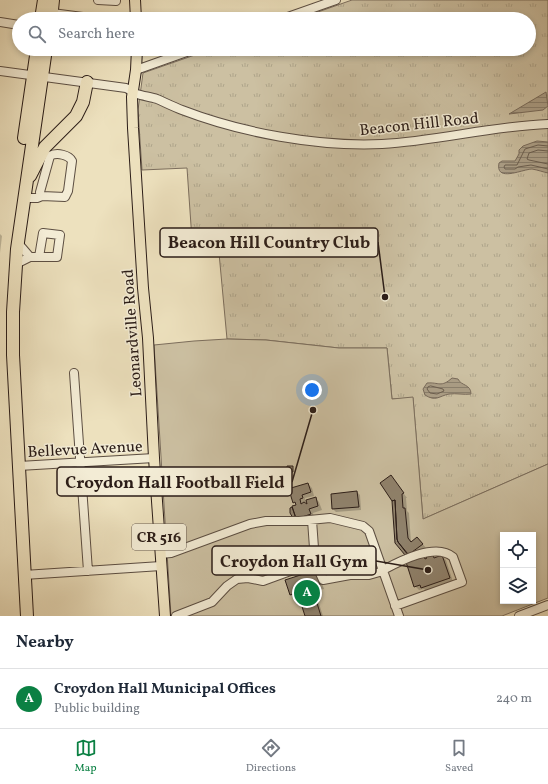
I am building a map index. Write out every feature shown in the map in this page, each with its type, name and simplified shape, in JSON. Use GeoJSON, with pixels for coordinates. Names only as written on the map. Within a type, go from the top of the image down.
{"type":"FeatureCollection","features":[{"type":"Feature","properties":{"kind":"highway"},"geometry":{"type":"LineString","coordinates":[[44,0],[47,12]]}},
{"type":"Feature","properties":{"kind":"highway"},"geometry":{"type":"LineString","coordinates":[[49,12],[53,0]]}},
{"type":"Feature","properties":{"kind":"highway"},"geometry":{"type":"LineString","coordinates":[[27,616],[13,334],[16,264],[37,75],[37,56]]}},
{"type":"Feature","properties":{"kind":"highway"},"geometry":{"type":"LineString","coordinates":[[18,616],[5,352],[5,310],[9,247],[37,75],[44,56]]}},
{"type":"Feature","properties":{"kind":"highway"},"geometry":{"type":"LineString","coordinates":[[25,191],[45,147],[71,122],[82,107],[87,82]]}},
{"type":"Feature","properties":{"kind":"main road"},"geometry":{"type":"LineString","coordinates":[[135,0],[136,12]]}},
{"type":"Feature","properties":{"kind":"main road","name":"Leonardville Road"},"geometry":{"type":"LineString","coordinates":[[137,56],[132,108],[133,135],[142,280],[148,338],[154,458],[165,616]]}},
{"type":"Feature","properties":{"kind":"street"},"geometry":{"type":"LineString","coordinates":[[98,0],[113,1]]}},
{"type":"Feature","properties":{"kind":"street"},"geometry":{"type":"LineString","coordinates":[[302,12],[336,0]]}},
{"type":"Feature","properties":{"kind":"street"},"geometry":{"type":"LineString","coordinates":[[0,22],[12,25]]}},
{"type":"Feature","properties":{"kind":"street"},"geometry":{"type":"LineString","coordinates":[[136,70],[175,56]]}},
{"type":"Feature","properties":{"kind":"street","name":"Beacon Hill Road"},"geometry":{"type":"LineString","coordinates":[[0,71],[126,88],[133,92],[183,110],[246,130],[320,142],[381,144],[442,138],[506,127],[548,124]]}},
{"type":"Feature","properties":{"kind":"street"},"geometry":{"type":"LineString","coordinates":[[25,191],[37,198],[41,194],[50,156],[55,154],[68,156],[72,161],[68,191],[65,197],[41,194]]}},
{"type":"Feature","properties":{"kind":"street"},"geometry":{"type":"LineString","coordinates":[[18,243],[30,257]]}},
{"type":"Feature","properties":{"kind":"street"},"geometry":{"type":"LineString","coordinates":[[16,264],[30,257],[39,257]]}},
{"type":"Feature","properties":{"kind":"street"},"geometry":{"type":"LineString","coordinates":[[74,373],[88,571]]}},
{"type":"Feature","properties":{"kind":"street","name":"Bellevue Avenue"},"geometry":{"type":"LineString","coordinates":[[19,466],[154,458]]}},
{"type":"Feature","properties":{"kind":"street"},"geometry":{"type":"LineString","coordinates":[[160,554],[171,553],[255,522],[270,520],[299,521],[328,518],[336,519],[365,527],[370,533],[399,616]]}},
{"type":"Feature","properties":{"kind":"street"},"geometry":{"type":"LineString","coordinates":[[312,520],[316,562],[323,580],[350,575],[365,575],[383,571],[424,553],[442,552],[450,554],[453,557],[462,582],[395,606]]}},
{"type":"Feature","properties":{"kind":"street"},"geometry":{"type":"LineString","coordinates":[[176,616],[212,602],[228,584],[240,578],[263,581],[316,562]]}},
{"type":"Feature","properties":{"kind":"street"},"geometry":{"type":"LineString","coordinates":[[24,575],[161,566]]}},
{"type":"Feature","properties":{"kind":"street"},"geometry":{"type":"LineString","coordinates":[[519,616],[548,605]]}},
{"type":"Feature","properties":{"kind":"green space"},"geometry":{"type":"Polygon","coordinates":[[[352,0],[548,0],[548,464],[423,519],[413,398],[392,399],[387,348],[339,348],[266,340],[227,339],[219,253],[193,254],[187,168],[142,170],[138,110],[143,73],[192,56],[536,56],[536,12],[318,12],[352,0]]]}},
{"type":"Feature","properties":{"kind":"green space"},"geometry":{"type":"Polygon","coordinates":[[[227,339],[266,340],[339,348],[387,348],[392,399],[413,397],[423,519],[548,464],[548,598],[536,603],[536,532],[500,532],[500,604],[533,604],[502,616],[171,616],[154,345],[227,339]]]}},
{"type":"Feature","properties":{"kind":"water"},"geometry":{"type":"Polygon","coordinates":[[[546,92],[548,106],[543,110],[509,114],[546,92]]]}},
{"type":"Feature","properties":{"kind":"water"},"geometry":{"type":"Polygon","coordinates":[[[537,141],[548,142],[548,173],[532,169],[511,174],[501,172],[499,169],[499,163],[502,161],[515,161],[519,154],[519,150],[523,146],[537,141]]]}},
{"type":"Feature","properties":{"kind":"water"},"geometry":{"type":"Polygon","coordinates":[[[452,378],[458,379],[461,383],[468,387],[471,394],[449,394],[437,398],[432,398],[425,395],[423,389],[427,383],[442,384],[452,378]]]}},
{"type":"Feature","properties":{"kind":"building"},"geometry":{"type":"Polygon","coordinates":[[[287,466],[293,466],[293,472],[287,472],[287,466]]]}},
{"type":"Feature","properties":{"kind":"building"},"geometry":{"type":"Polygon","coordinates":[[[391,475],[404,493],[402,494],[403,508],[405,508],[408,538],[411,542],[417,537],[423,544],[408,555],[397,539],[395,500],[392,501],[380,483],[391,475]]]}},
{"type":"Feature","properties":{"kind":"building"},"geometry":{"type":"Polygon","coordinates":[[[308,483],[311,492],[302,495],[303,498],[300,499],[301,504],[304,502],[307,504],[306,500],[316,497],[318,506],[309,509],[311,514],[296,519],[292,506],[296,505],[295,502],[293,503],[289,490],[308,483]]]}},
{"type":"Feature","properties":{"kind":"building"},"geometry":{"type":"Polygon","coordinates":[[[357,491],[359,507],[332,509],[331,494],[357,491]]]}},
{"type":"Feature","properties":{"kind":"building"},"geometry":{"type":"Polygon","coordinates":[[[395,500],[397,539],[413,560],[410,561],[395,543],[392,501],[395,500]]]}},
{"type":"Feature","properties":{"kind":"building"},"geometry":{"type":"Polygon","coordinates":[[[292,507],[296,518],[293,518],[290,513],[290,508],[292,507]]]}},
{"type":"Feature","properties":{"kind":"building"},"geometry":{"type":"Polygon","coordinates":[[[433,555],[434,558],[442,555],[450,578],[421,588],[420,585],[414,587],[406,562],[424,556],[425,559],[427,558],[426,557],[433,555]]]}},
{"type":"Feature","properties":{"kind":"building"},"geometry":{"type":"Polygon","coordinates":[[[316,570],[320,585],[312,587],[321,616],[305,616],[298,594],[303,592],[302,590],[290,595],[285,580],[316,570]]]}},
{"type":"Feature","properties":{"kind":"place","name":"Beacon Hill Country Club"},"geometry":{"type":"Point","coordinates":[385,297]}},
{"type":"Feature","properties":{"kind":"place","name":"Croydon Hall Football Field"},"geometry":{"type":"Point","coordinates":[313,410]}},
{"type":"Feature","properties":{"kind":"place","name":"Croydon Hall Gym"},"geometry":{"type":"Point","coordinates":[428,570]}},
{"type":"Feature","properties":{"kind":"place","name":"Croydon Hall Municipal Offices"},"geometry":{"type":"Point","coordinates":[307,593]}}]}
